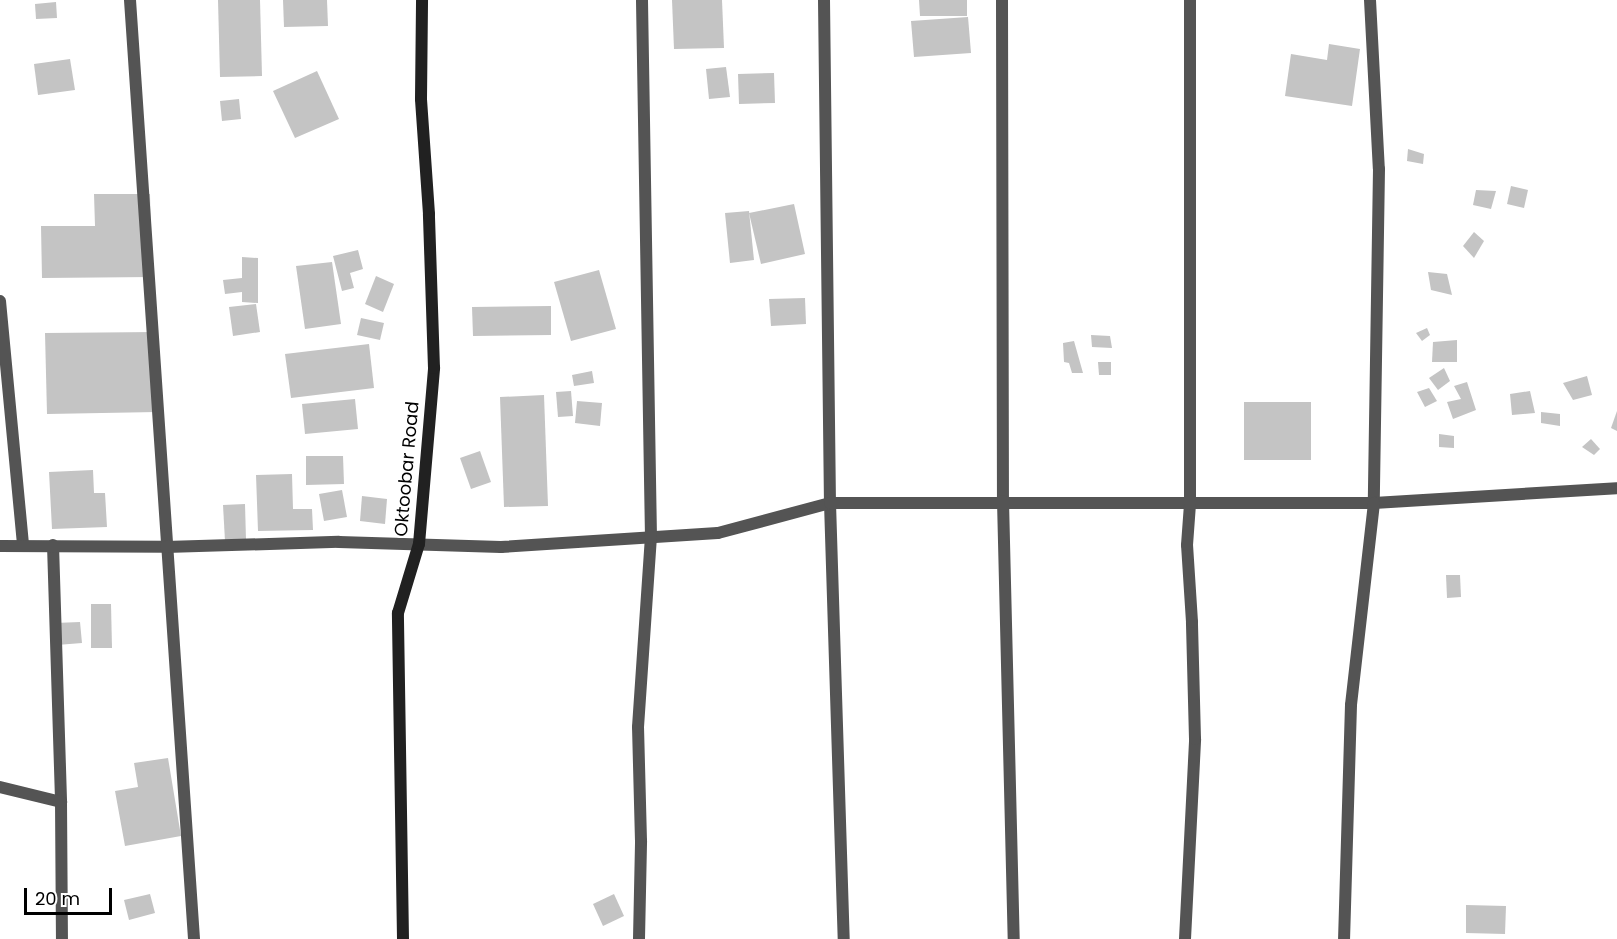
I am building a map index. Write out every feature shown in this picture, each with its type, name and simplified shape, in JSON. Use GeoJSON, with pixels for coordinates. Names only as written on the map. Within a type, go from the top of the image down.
{"type":"FeatureCollection","features":[{"type":"Feature","properties":{"kind":"street"},"geometry":{"type":"LineString","coordinates":[[130,0],[194,939]]}},
{"type":"Feature","properties":{"kind":"street","name":"Oktoobar Road"},"geometry":{"type":"LineString","coordinates":[[403,939],[398,613],[419,544],[434,368],[429,214],[421,99],[422,0]]}},
{"type":"Feature","properties":{"kind":"street"},"geometry":{"type":"LineString","coordinates":[[639,939],[641,841],[638,727],[651,538],[642,0]]}},
{"type":"Feature","properties":{"kind":"street"},"geometry":{"type":"LineString","coordinates":[[824,0],[830,503],[844,939]]}},
{"type":"Feature","properties":{"kind":"street"},"geometry":{"type":"LineString","coordinates":[[1002,0],[1003,501],[1014,939]]}},
{"type":"Feature","properties":{"kind":"street"},"geometry":{"type":"LineString","coordinates":[[1185,939],[1195,739],[1192,622],[1187,545],[1190,504],[1190,0]]}},
{"type":"Feature","properties":{"kind":"street"},"geometry":{"type":"LineString","coordinates":[[1344,939],[1351,705],[1374,504],[1379,169],[1370,0]]}},
{"type":"Feature","properties":{"kind":"street"},"geometry":{"type":"LineString","coordinates":[[0,301],[23,546]]}},
{"type":"Feature","properties":{"kind":"street"},"geometry":{"type":"LineString","coordinates":[[0,546],[166,548],[339,542],[501,547],[718,532],[830,503],[1003,501],[1374,504],[1617,488]]}},
{"type":"Feature","properties":{"kind":"street"},"geometry":{"type":"LineString","coordinates":[[53,545],[61,801],[62,939]]}},
{"type":"Feature","properties":{"kind":"street"},"geometry":{"type":"LineString","coordinates":[[0,787],[61,801]]}},
{"type":"Feature","properties":{"kind":"building"},"geometry":{"type":"Polygon","coordinates":[[[218,0],[260,0],[262,76],[220,77],[218,0]]]}},
{"type":"Feature","properties":{"kind":"building"},"geometry":{"type":"Polygon","coordinates":[[[283,0],[327,0],[328,26],[284,27],[283,0]]]}},
{"type":"Feature","properties":{"kind":"building"},"geometry":{"type":"Polygon","coordinates":[[[672,0],[722,0],[724,48],[674,49],[672,0]]]}},
{"type":"Feature","properties":{"kind":"building"},"geometry":{"type":"Polygon","coordinates":[[[919,0],[967,0],[967,16],[920,16],[919,0]]]}},
{"type":"Feature","properties":{"kind":"building"},"geometry":{"type":"Polygon","coordinates":[[[56,2],[57,18],[36,19],[35,4],[56,2]]]}},
{"type":"Feature","properties":{"kind":"building"},"geometry":{"type":"Polygon","coordinates":[[[968,17],[971,53],[914,57],[911,21],[968,17]]]}},
{"type":"Feature","properties":{"kind":"building"},"geometry":{"type":"Polygon","coordinates":[[[1329,44],[1360,49],[1352,106],[1285,96],[1291,54],[1327,60],[1329,44]]]}},
{"type":"Feature","properties":{"kind":"building"},"geometry":{"type":"Polygon","coordinates":[[[70,59],[75,90],[38,95],[34,64],[70,59]]]}},
{"type":"Feature","properties":{"kind":"building"},"geometry":{"type":"Polygon","coordinates":[[[726,67],[730,97],[709,99],[706,69],[726,67]]]}},
{"type":"Feature","properties":{"kind":"building"},"geometry":{"type":"Polygon","coordinates":[[[317,71],[339,119],[295,138],[273,91],[317,71]]]}},
{"type":"Feature","properties":{"kind":"building"},"geometry":{"type":"Polygon","coordinates":[[[774,73],[775,103],[739,104],[738,74],[774,73]]]}},
{"type":"Feature","properties":{"kind":"building"},"geometry":{"type":"Polygon","coordinates":[[[239,99],[241,119],[222,121],[220,101],[239,99]]]}},
{"type":"Feature","properties":{"kind":"building"},"geometry":{"type":"Polygon","coordinates":[[[1408,149],[1424,154],[1423,164],[1407,161],[1408,149]]]}},
{"type":"Feature","properties":{"kind":"building"},"geometry":{"type":"Polygon","coordinates":[[[1511,186],[1528,190],[1524,208],[1507,204],[1511,186]]]}},
{"type":"Feature","properties":{"kind":"building"},"geometry":{"type":"Polygon","coordinates":[[[1476,190],[1496,191],[1491,209],[1473,205],[1476,190]]]}},
{"type":"Feature","properties":{"kind":"building"},"geometry":{"type":"Polygon","coordinates":[[[94,194],[150,194],[152,277],[42,278],[41,226],[95,226],[94,194]]]}},
{"type":"Feature","properties":{"kind":"building"},"geometry":{"type":"Polygon","coordinates":[[[794,204],[805,254],[761,264],[749,213],[794,204]]]}},
{"type":"Feature","properties":{"kind":"building"},"geometry":{"type":"Polygon","coordinates":[[[749,211],[754,260],[730,263],[725,213],[749,211]]]}},
{"type":"Feature","properties":{"kind":"building"},"geometry":{"type":"Polygon","coordinates":[[[1474,232],[1484,241],[1474,258],[1463,246],[1474,232]]]}},
{"type":"Feature","properties":{"kind":"building"},"geometry":{"type":"Polygon","coordinates":[[[358,250],[363,269],[350,273],[354,288],[342,291],[333,256],[358,250]]]}},
{"type":"Feature","properties":{"kind":"building"},"geometry":{"type":"Polygon","coordinates":[[[242,257],[258,258],[258,303],[242,302],[242,292],[225,294],[223,280],[242,278],[242,257]]]}},
{"type":"Feature","properties":{"kind":"building"},"geometry":{"type":"Polygon","coordinates":[[[332,262],[341,324],[305,329],[296,266],[332,262]]]}},
{"type":"Feature","properties":{"kind":"building"},"geometry":{"type":"Polygon","coordinates":[[[599,270],[616,329],[571,341],[554,282],[599,270]]]}},
{"type":"Feature","properties":{"kind":"building"},"geometry":{"type":"Polygon","coordinates":[[[1428,272],[1447,274],[1452,295],[1431,290],[1428,272]]]}},
{"type":"Feature","properties":{"kind":"building"},"geometry":{"type":"Polygon","coordinates":[[[376,276],[394,284],[383,312],[365,304],[376,276]]]}},
{"type":"Feature","properties":{"kind":"building"},"geometry":{"type":"Polygon","coordinates":[[[805,298],[806,324],[771,326],[769,299],[805,298]]]}},
{"type":"Feature","properties":{"kind":"building"},"geometry":{"type":"Polygon","coordinates":[[[256,304],[260,332],[233,336],[229,307],[256,304]]]}},
{"type":"Feature","properties":{"kind":"building"},"geometry":{"type":"Polygon","coordinates":[[[551,306],[551,335],[473,336],[472,307],[551,306]]]}},
{"type":"Feature","properties":{"kind":"building"},"geometry":{"type":"Polygon","coordinates":[[[361,318],[384,323],[380,340],[357,335],[361,318]]]}},
{"type":"Feature","properties":{"kind":"building"},"geometry":{"type":"Polygon","coordinates":[[[1427,328],[1430,335],[1422,341],[1416,333],[1427,328]]]}},
{"type":"Feature","properties":{"kind":"building"},"geometry":{"type":"Polygon","coordinates":[[[156,332],[157,412],[47,414],[45,333],[156,332]]]}},
{"type":"Feature","properties":{"kind":"building"},"geometry":{"type":"Polygon","coordinates":[[[1091,335],[1110,336],[1112,348],[1092,347],[1091,335]]]}},
{"type":"Feature","properties":{"kind":"building"},"geometry":{"type":"Polygon","coordinates":[[[1457,340],[1457,362],[1432,362],[1433,342],[1457,340]]]}},
{"type":"Feature","properties":{"kind":"building"},"geometry":{"type":"Polygon","coordinates":[[[1074,341],[1083,373],[1072,373],[1069,363],[1064,362],[1063,343],[1074,341]]]}},
{"type":"Feature","properties":{"kind":"building"},"geometry":{"type":"Polygon","coordinates":[[[369,344],[374,388],[291,398],[285,354],[369,344]]]}},
{"type":"Feature","properties":{"kind":"building"},"geometry":{"type":"Polygon","coordinates":[[[1098,362],[1111,362],[1111,375],[1099,375],[1098,362]]]}},
{"type":"Feature","properties":{"kind":"building"},"geometry":{"type":"Polygon","coordinates":[[[1444,368],[1450,381],[1438,390],[1429,378],[1444,368]]]}},
{"type":"Feature","properties":{"kind":"building"},"geometry":{"type":"Polygon","coordinates":[[[592,371],[594,383],[574,386],[572,375],[592,371]]]}},
{"type":"Feature","properties":{"kind":"building"},"geometry":{"type":"Polygon","coordinates":[[[1587,376],[1592,395],[1573,400],[1563,383],[1587,376]]]}},
{"type":"Feature","properties":{"kind":"building"},"geometry":{"type":"Polygon","coordinates":[[[1467,382],[1476,410],[1453,419],[1447,402],[1461,399],[1454,386],[1467,382]]]}},
{"type":"Feature","properties":{"kind":"building"},"geometry":{"type":"Polygon","coordinates":[[[1429,388],[1437,401],[1425,407],[1417,392],[1429,388]]]}},
{"type":"Feature","properties":{"kind":"building"},"geometry":{"type":"Polygon","coordinates":[[[571,391],[573,416],[558,417],[556,392],[571,391]]]}},
{"type":"Feature","properties":{"kind":"building"},"geometry":{"type":"Polygon","coordinates":[[[1530,391],[1535,413],[1512,415],[1510,394],[1530,391]]]}},
{"type":"Feature","properties":{"kind":"building"},"geometry":{"type":"Polygon","coordinates":[[[544,395],[548,506],[504,507],[500,397],[544,395]]]}},
{"type":"Feature","properties":{"kind":"building"},"geometry":{"type":"Polygon","coordinates":[[[355,399],[358,429],[305,434],[302,404],[355,399]]]}},
{"type":"Feature","properties":{"kind":"building"},"geometry":{"type":"Polygon","coordinates":[[[577,401],[602,403],[600,426],[575,423],[577,401]]]}},
{"type":"Feature","properties":{"kind":"building"},"geometry":{"type":"Polygon","coordinates":[[[1244,402],[1311,402],[1311,460],[1244,460],[1244,402]]]}},
{"type":"Feature","properties":{"kind":"building"},"geometry":{"type":"Polygon","coordinates":[[[1617,411],[1617,431],[1611,428],[1617,411]]]}},
{"type":"Feature","properties":{"kind":"building"},"geometry":{"type":"Polygon","coordinates":[[[1541,412],[1560,414],[1560,426],[1541,423],[1541,412]]]}},
{"type":"Feature","properties":{"kind":"building"},"geometry":{"type":"Polygon","coordinates":[[[1439,434],[1454,436],[1454,448],[1439,447],[1439,434]]]}},
{"type":"Feature","properties":{"kind":"building"},"geometry":{"type":"Polygon","coordinates":[[[1591,439],[1600,449],[1594,455],[1582,447],[1591,439]]]}},
{"type":"Feature","properties":{"kind":"building"},"geometry":{"type":"Polygon","coordinates":[[[480,451],[491,482],[471,489],[460,458],[480,451]]]}},
{"type":"Feature","properties":{"kind":"building"},"geometry":{"type":"Polygon","coordinates":[[[306,456],[343,456],[344,484],[306,485],[306,456]]]}},
{"type":"Feature","properties":{"kind":"building"},"geometry":{"type":"Polygon","coordinates":[[[93,470],[94,493],[105,493],[107,527],[52,529],[49,472],[93,470]]]}},
{"type":"Feature","properties":{"kind":"building"},"geometry":{"type":"Polygon","coordinates":[[[292,474],[293,509],[312,509],[313,530],[258,531],[256,475],[292,474]]]}},
{"type":"Feature","properties":{"kind":"building"},"geometry":{"type":"Polygon","coordinates":[[[342,490],[347,517],[324,521],[319,494],[342,490]]]}},
{"type":"Feature","properties":{"kind":"building"},"geometry":{"type":"Polygon","coordinates":[[[362,496],[387,499],[385,524],[360,521],[362,496]]]}},
{"type":"Feature","properties":{"kind":"building"},"geometry":{"type":"Polygon","coordinates":[[[245,504],[246,540],[225,541],[223,505],[245,504]]]}},
{"type":"Feature","properties":{"kind":"building"},"geometry":{"type":"Polygon","coordinates":[[[1446,575],[1460,575],[1461,597],[1447,598],[1446,575]]]}},
{"type":"Feature","properties":{"kind":"building"},"geometry":{"type":"Polygon","coordinates":[[[91,604],[111,604],[112,648],[91,648],[91,604]]]}},
{"type":"Feature","properties":{"kind":"building"},"geometry":{"type":"Polygon","coordinates":[[[80,622],[82,643],[57,645],[55,623],[80,622]]]}},
{"type":"Feature","properties":{"kind":"building"},"geometry":{"type":"Polygon","coordinates":[[[168,758],[181,836],[125,846],[115,791],[138,787],[134,763],[168,758]]]}},
{"type":"Feature","properties":{"kind":"building"},"geometry":{"type":"Polygon","coordinates":[[[150,894],[155,913],[129,920],[124,900],[150,894]]]}},
{"type":"Feature","properties":{"kind":"building"},"geometry":{"type":"Polygon","coordinates":[[[614,894],[624,916],[603,926],[593,904],[614,894]]]}},
{"type":"Feature","properties":{"kind":"building"},"geometry":{"type":"Polygon","coordinates":[[[1466,905],[1506,906],[1505,934],[1466,933],[1466,905]]]}}]}
